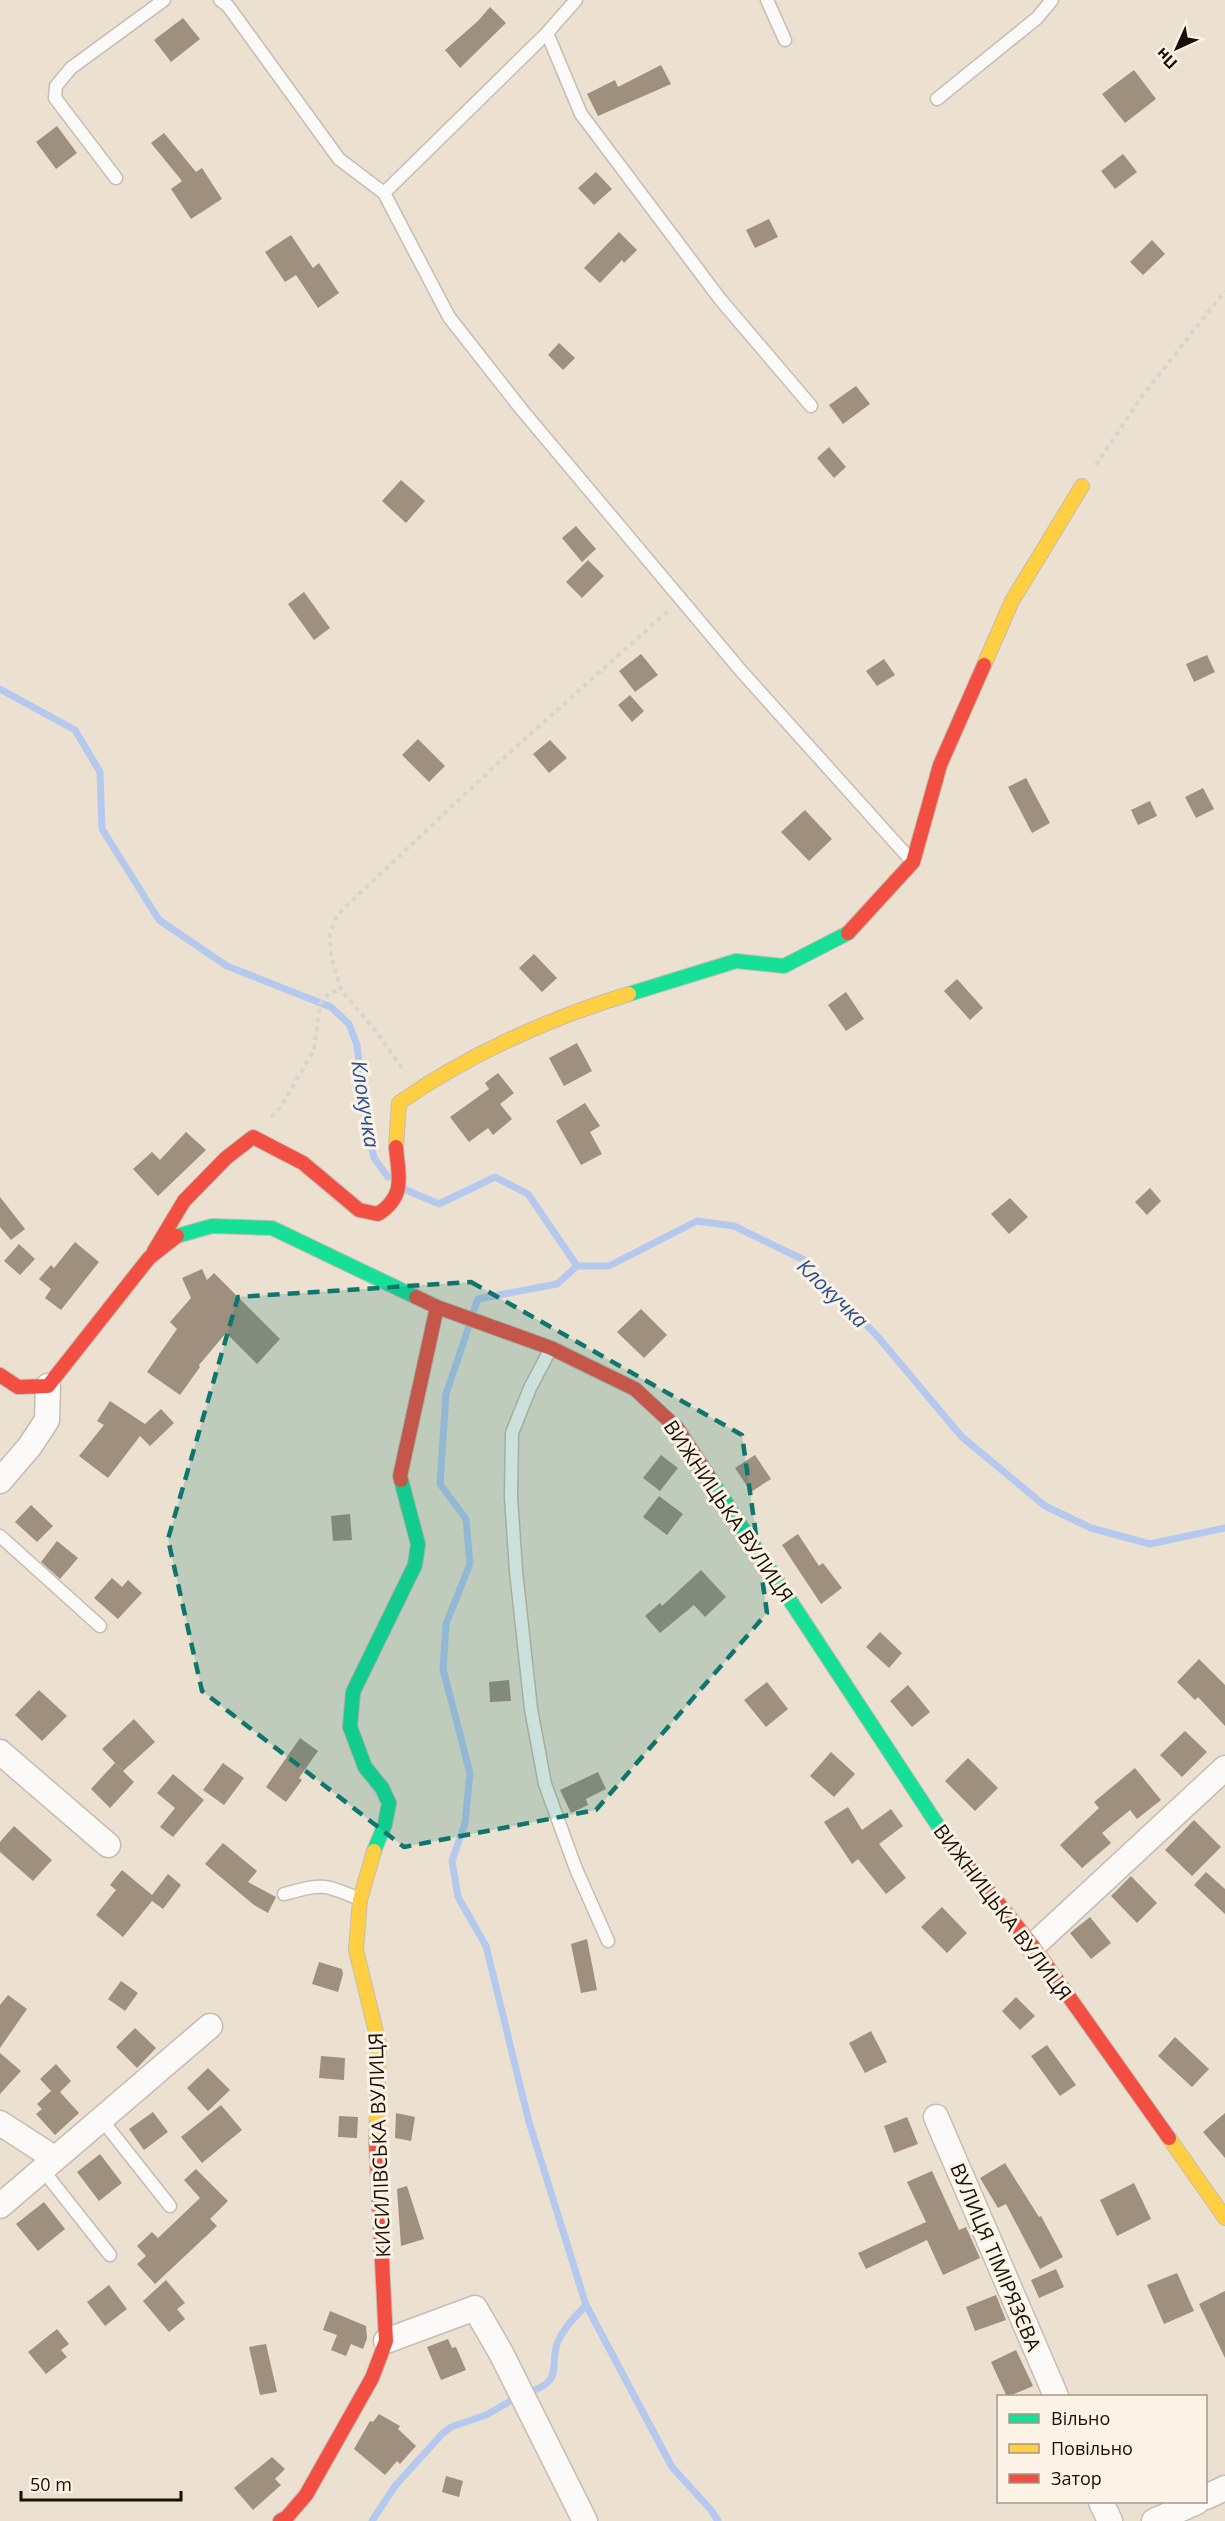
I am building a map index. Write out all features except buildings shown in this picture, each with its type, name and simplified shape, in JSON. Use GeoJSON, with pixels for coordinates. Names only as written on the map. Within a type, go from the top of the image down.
{"type":"FeatureCollection","features":[{"type":"Feature","properties":{"kind":"street"},"geometry":{"type":"LineString","coordinates":[[149,1258],[184,1201],[226,1158],[253,1137],[303,1163],[359,1210],[378,1214],[393,1202],[400,1176],[396,1152],[399,1103],[420,1088],[526,1031],[592,1005],[736,961],[784,966],[846,935],[913,862],[940,765],[1012,601],[1082,486]]}},
{"type":"Feature","properties":{"kind":"street","name":"ВИЖНИЦЬКА ВУЛИЦЯ"},"geometry":{"type":"LineString","coordinates":[[48,1386],[149,1258],[177,1236],[212,1226],[272,1228],[437,1307],[551,1348],[635,1389],[677,1428],[941,1832],[1032,1946],[1225,2218]]}},
{"type":"Feature","properties":{"kind":"street","name":"КИСИЛІВСЬКА ВУЛИЦЯ"},"geometry":{"type":"LineString","coordinates":[[280,2521],[287,2517],[306,2495],[372,2379],[386,2341],[376,2146],[378,2044],[373,2013],[356,1950],[360,1899],[369,1863],[386,1824],[389,1803],[382,1788],[365,1767],[350,1726],[354,1692],[377,1639],[415,1565],[418,1544],[400,1476],[437,1307]]}},
{"type":"Feature","properties":{"kind":"street"},"geometry":{"type":"LineString","coordinates":[[0,1375],[18,1387],[48,1386],[47,1420],[30,1446],[0,1481]]}},
{"type":"Feature","properties":{"kind":"street"},"geometry":{"type":"LineString","coordinates":[[0,1752],[108,1845]]}},
{"type":"Feature","properties":{"kind":"street"},"geometry":{"type":"LineString","coordinates":[[1032,1946],[1225,1768]]}},
{"type":"Feature","properties":{"kind":"street"},"geometry":{"type":"LineString","coordinates":[[0,2206],[210,2026]]}},
{"type":"Feature","properties":{"kind":"street","name":"ВУЛИЦЯ ТІМІРЯЗЄВА"},"geometry":{"type":"LineString","coordinates":[[936,2117],[1055,2395]]}},
{"type":"Feature","properties":{"kind":"street"},"geometry":{"type":"LineString","coordinates":[[0,2123],[48,2164]]}},
{"type":"Feature","properties":{"kind":"street"},"geometry":{"type":"LineString","coordinates":[[386,2341],[475,2308],[501,2353],[585,2521]]}},
{"type":"Feature","properties":{"kind":"street"},"geometry":{"type":"LineString","coordinates":[[1207,2497],[1225,2488]]}},
{"type":"Feature","properties":{"kind":"street"},"geometry":{"type":"LineString","coordinates":[[1101,2503],[1110,2521]]}},
{"type":"Feature","properties":{"kind":"street"},"geometry":{"type":"LineString","coordinates":[[1154,2521],[1195,2503]]}},
{"type":"Feature","properties":{"kind":"lane"},"geometry":{"type":"LineString","coordinates":[[116,178],[55,98],[56,86],[71,68],[164,0]]}},
{"type":"Feature","properties":{"kind":"lane"},"geometry":{"type":"LineString","coordinates":[[220,0],[228,6],[339,159],[384,193],[449,317],[522,410],[742,672],[913,862]]}},
{"type":"Feature","properties":{"kind":"lane"},"geometry":{"type":"LineString","coordinates":[[384,193],[547,33],[576,0]]}},
{"type":"Feature","properties":{"kind":"lane"},"geometry":{"type":"LineString","coordinates":[[767,0],[785,40]]}},
{"type":"Feature","properties":{"kind":"lane"},"geometry":{"type":"LineString","coordinates":[[937,99],[1037,18],[1052,0]]}},
{"type":"Feature","properties":{"kind":"lane"},"geometry":{"type":"LineString","coordinates":[[547,33],[581,114],[720,299],[811,406]]}},
{"type":"Feature","properties":{"kind":"lane"},"geometry":{"type":"LineString","coordinates":[[551,1348],[530,1388],[512,1433],[511,1497],[516,1571],[531,1709],[545,1784],[576,1869],[608,1941]]}},
{"type":"Feature","properties":{"kind":"lane"},"geometry":{"type":"LineString","coordinates":[[0,1536],[100,1626]]}},
{"type":"Feature","properties":{"kind":"lane"},"geometry":{"type":"LineString","coordinates":[[284,1894],[317,1886],[332,1887],[360,1899]]}},
{"type":"Feature","properties":{"kind":"lane"},"geometry":{"type":"LineString","coordinates":[[102,2120],[170,2206]]}},
{"type":"Feature","properties":{"kind":"lane"},"geometry":{"type":"LineString","coordinates":[[48,2164],[110,2255]]}},
{"type":"Feature","properties":{"kind":"path"},"geometry":{"type":"LineString","coordinates":[[1082,486],[1143,395],[1225,291]]}},
{"type":"Feature","properties":{"kind":"path"},"geometry":{"type":"LineString","coordinates":[[420,1088],[341,990],[331,957],[330,934],[336,915],[507,755],[681,600]]}},
{"type":"Feature","properties":{"kind":"path"},"geometry":{"type":"LineString","coordinates":[[253,1137],[280,1108],[314,1050],[320,1004],[329,993],[341,990]]}},
{"type":"Feature","properties":{"kind":"highlighted area"},"geometry":{"type":"Polygon","coordinates":[[[471,1282],[742,1435],[767,1613],[596,1810],[404,1847],[202,1691],[168,1539],[238,1297],[471,1282]]]}},
{"type":"Feature","properties":{"kind":"waterway","name":"Клокучка"},"geometry":{"type":"LineString","coordinates":[[0,689],[75,730],[100,772],[102,829],[159,920],[227,966],[331,1007],[349,1024],[357,1045],[365,1119],[374,1158],[388,1177]]}},
{"type":"Feature","properties":{"kind":"waterway","name":"Клокучка"},"geometry":{"type":"LineString","coordinates":[[406,1190],[439,1204],[495,1177],[528,1194],[577,1266],[609,1266],[697,1221],[734,1226],[804,1260],[878,1337],[962,1437],[1045,1506],[1091,1528],[1150,1544],[1225,1528]]}},
{"type":"Feature","properties":{"kind":"waterway"},"geometry":{"type":"LineString","coordinates":[[474,1310],[478,1299],[557,1284],[577,1266]]}},
{"type":"Feature","properties":{"kind":"waterway"},"geometry":{"type":"LineString","coordinates":[[469,1326],[446,1394],[440,1484],[466,1519],[470,1564],[446,1624],[443,1669],[470,1773],[465,1823],[452,1861],[458,1897],[486,1946],[529,2122],[586,2305],[672,2467],[711,2510],[718,2521]]}},
{"type":"Feature","properties":{"kind":"waterway"},"geometry":{"type":"LineString","coordinates":[[528,2393],[547,2383],[551,2378],[557,2344],[570,2323],[586,2305]]}},
{"type":"Feature","properties":{"kind":"waterway"},"geometry":{"type":"LineString","coordinates":[[372,2521],[395,2486],[442,2434],[451,2427],[486,2415],[516,2398]]}},
{"type":"Feature","properties":{"kind":"traffic: fast"},"geometry":{"type":"LineString","coordinates":[[629,994],[736,961],[784,966],[848,933]]}},
{"type":"Feature","properties":{"kind":"traffic: fast"},"geometry":{"type":"LineString","coordinates":[[177,1236],[212,1226],[272,1228],[416,1297]]}},
{"type":"Feature","properties":{"kind":"traffic: fast"},"geometry":{"type":"LineString","coordinates":[[374,1851],[385,1824],[389,1803],[382,1788],[365,1767],[350,1727],[353,1692],[415,1565],[418,1544],[401,1480]]}},
{"type":"Feature","properties":{"kind":"traffic: fast"},"geometry":{"type":"LineString","coordinates":[[711,1480],[948,1841]]}},
{"type":"Feature","properties":{"kind":"traffic: slow"},"geometry":{"type":"LineString","coordinates":[[984,665],[1012,601],[1082,486]]}},
{"type":"Feature","properties":{"kind":"traffic: slow"},"geometry":{"type":"LineString","coordinates":[[396,1147],[399,1103],[453,1069],[539,1026],[629,994]]}},
{"type":"Feature","properties":{"kind":"traffic: slow"},"geometry":{"type":"LineString","coordinates":[[374,1851],[360,1900],[356,1950],[379,2044],[376,2142]]}},
{"type":"Feature","properties":{"kind":"traffic: slow"},"geometry":{"type":"LineString","coordinates":[[1169,2138],[1225,2218]]}},
{"type":"Feature","properties":{"kind":"traffic: jam"},"geometry":{"type":"LineString","coordinates":[[848,933],[913,862],[940,765],[984,665]]}},
{"type":"Feature","properties":{"kind":"traffic: jam"},"geometry":{"type":"LineString","coordinates":[[154,1251],[184,1201],[226,1158],[253,1137],[303,1163],[359,1210],[378,1214],[387,1207],[397,1192],[399,1175],[396,1147]]}},
{"type":"Feature","properties":{"kind":"traffic: jam"},"geometry":{"type":"LineString","coordinates":[[0,1375],[18,1387],[48,1386],[149,1258],[177,1236]]}},
{"type":"Feature","properties":{"kind":"traffic: jam"},"geometry":{"type":"LineString","coordinates":[[416,1297],[437,1307],[551,1348],[635,1389],[677,1428],[711,1480]]}},
{"type":"Feature","properties":{"kind":"traffic: jam"},"geometry":{"type":"LineString","coordinates":[[401,1480],[437,1307]]}},
{"type":"Feature","properties":{"kind":"traffic: jam"},"geometry":{"type":"LineString","coordinates":[[948,1841],[1033,1946],[1169,2138]]}},
{"type":"Feature","properties":{"kind":"traffic: jam"},"geometry":{"type":"LineString","coordinates":[[280,2521],[287,2517],[306,2495],[372,2378],[386,2341],[376,2142]]}}]}
